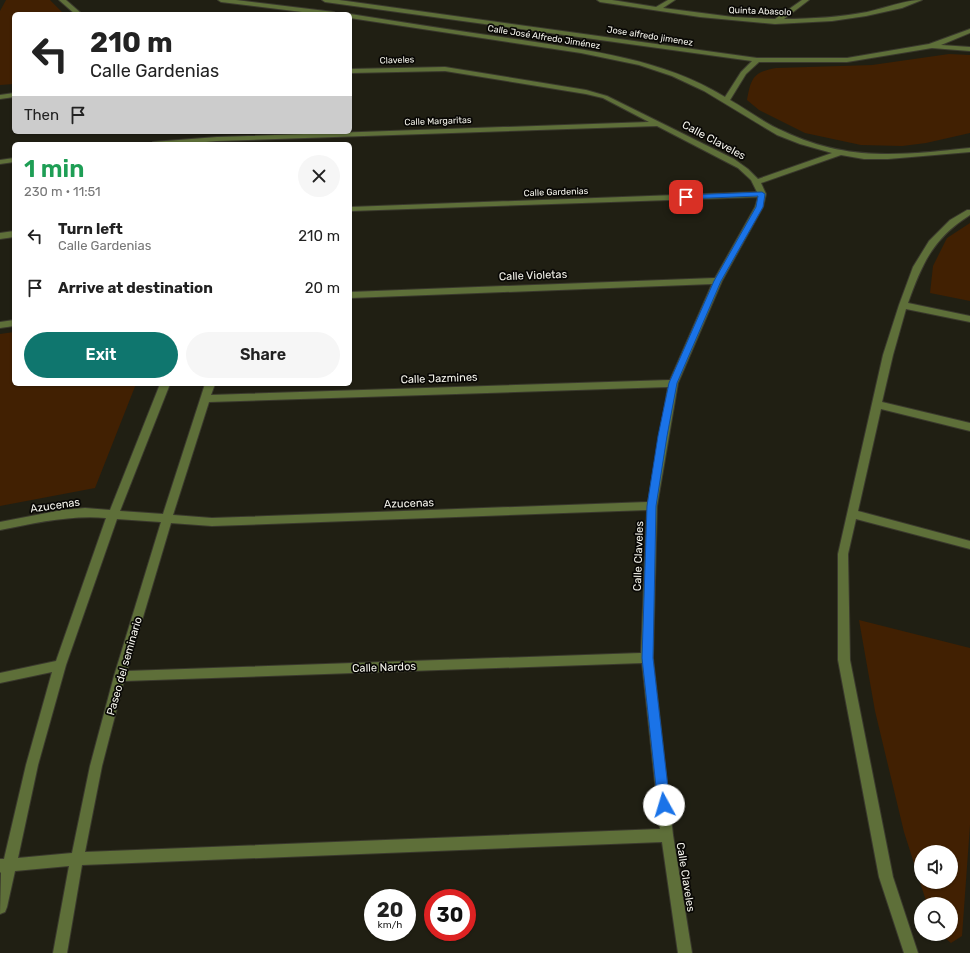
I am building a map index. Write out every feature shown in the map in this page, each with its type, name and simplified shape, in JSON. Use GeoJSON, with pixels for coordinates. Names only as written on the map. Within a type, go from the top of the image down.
{"type":"FeatureCollection","features":[{"type":"Feature","properties":{"kind":"street"},"geometry":{"type":"LineString","coordinates":[[62,0],[77,12]]}},
{"type":"Feature","properties":{"kind":"street"},"geometry":{"type":"LineString","coordinates":[[221,0],[308,12]]}},
{"type":"Feature","properties":{"kind":"street","name":"Jose alfredo jimenez"},"geometry":{"type":"LineString","coordinates":[[325,0],[757,60],[847,60],[931,46],[970,31]]}},
{"type":"Feature","properties":{"kind":"street","name":"Quinta Abasolo"},"geometry":{"type":"LineString","coordinates":[[600,0],[734,20],[774,22],[814,21],[853,16],[886,10],[919,0]]}},
{"type":"Feature","properties":{"kind":"street"},"geometry":{"type":"LineString","coordinates":[[657,9],[672,0]]}},
{"type":"Feature","properties":{"kind":"street"},"geometry":{"type":"LineString","coordinates":[[774,22],[806,0]]}},
{"type":"Feature","properties":{"kind":"street","name":"Calle José Alfredo Jiménez"},"geometry":{"type":"LineString","coordinates":[[352,16],[563,48],[640,63],[671,73],[727,100],[749,116],[779,132],[809,144],[840,153],[875,158],[910,157],[970,150]]}},
{"type":"Feature","properties":{"kind":"street"},"geometry":{"type":"LineString","coordinates":[[563,48],[571,33]]}},
{"type":"Feature","properties":{"kind":"street"},"geometry":{"type":"LineString","coordinates":[[931,46],[970,49]]}},
{"type":"Feature","properties":{"kind":"street"},"geometry":{"type":"LineString","coordinates":[[727,100],[743,73],[757,60]]}},
{"type":"Feature","properties":{"kind":"street","name":"Claveles"},"geometry":{"type":"LineString","coordinates":[[352,71],[445,69]]}},
{"type":"Feature","properties":{"kind":"street","name":"Calle Claveles"},"geometry":{"type":"LineString","coordinates":[[445,69],[586,92],[621,104],[731,160],[748,172],[756,182],[762,194],[759,207],[718,281],[673,383],[652,506],[647,658],[667,835],[685,953]]}},
{"type":"Feature","properties":{"kind":"street"},"geometry":{"type":"LineString","coordinates":[[0,97],[12,95]]}},
{"type":"Feature","properties":{"kind":"street","name":"Calle Margaritas"},"geometry":{"type":"LineString","coordinates":[[352,134],[659,124]]}},
{"type":"Feature","properties":{"kind":"street","name":"Calle Margaritas"},"geometry":{"type":"LineString","coordinates":[[189,142],[216,138],[343,134]]}},
{"type":"Feature","properties":{"kind":"street"},"geometry":{"type":"LineString","coordinates":[[756,182],[840,153]]}},
{"type":"Feature","properties":{"kind":"street"},"geometry":{"type":"LineString","coordinates":[[0,162],[12,160]]}},
{"type":"Feature","properties":{"kind":"street","name":"Calle Gardenias"},"geometry":{"type":"LineString","coordinates":[[352,209],[762,194]]}},
{"type":"Feature","properties":{"kind":"street"},"geometry":{"type":"LineString","coordinates":[[911,953],[886,877],[844,660],[843,554],[878,406],[888,355],[903,305],[917,267],[932,243],[953,222],[970,212]]}},
{"type":"Feature","properties":{"kind":"street"},"geometry":{"type":"LineString","coordinates":[[0,236],[12,234]]}},
{"type":"Feature","properties":{"kind":"street","name":"Calle Violetas"},"geometry":{"type":"LineString","coordinates":[[352,294],[718,281]]}},
{"type":"Feature","properties":{"kind":"street"},"geometry":{"type":"LineString","coordinates":[[903,305],[970,320]]}},
{"type":"Feature","properties":{"kind":"street"},"geometry":{"type":"LineString","coordinates":[[0,325],[12,324]]}},
{"type":"Feature","properties":{"kind":"street","name":"Calle Jazmines"},"geometry":{"type":"LineString","coordinates":[[206,399],[673,383]]}},
{"type":"Feature","properties":{"kind":"street"},"geometry":{"type":"LineString","coordinates":[[0,907],[4,865],[60,665],[113,514],[164,386]]}},
{"type":"Feature","properties":{"kind":"street","name":"Paseo del seminario"},"geometry":{"type":"LineString","coordinates":[[60,953],[96,766],[120,676],[167,518],[209,386]]}},
{"type":"Feature","properties":{"kind":"street"},"geometry":{"type":"LineString","coordinates":[[878,406],[970,427]]}},
{"type":"Feature","properties":{"kind":"street","name":"Azucenas"},"geometry":{"type":"LineString","coordinates":[[0,526],[62,514],[85,512],[212,522],[652,506]]}},
{"type":"Feature","properties":{"kind":"street"},"geometry":{"type":"LineString","coordinates":[[852,514],[970,545]]}},
{"type":"Feature","properties":{"kind":"street","name":"Calle Nardos"},"geometry":{"type":"LineString","coordinates":[[120,676],[647,658]]}},
{"type":"Feature","properties":{"kind":"street"},"geometry":{"type":"LineString","coordinates":[[0,678],[60,665]]}},
{"type":"Feature","properties":{"kind":"street"},"geometry":{"type":"LineString","coordinates":[[4,865],[77,859],[667,835]]}},
{"type":"Feature","properties":{"kind":"shaded area"},"geometry":{"type":"Polygon","coordinates":[[[6,0],[50,0],[62,12],[12,12],[12,84],[0,85],[0,11],[6,0]]]}},
{"type":"Feature","properties":{"kind":"shaded area"},"geometry":{"type":"Polygon","coordinates":[[[949,54],[970,55],[970,133],[926,143],[902,146],[861,145],[805,133],[759,110],[747,100],[750,86],[754,77],[762,72],[776,68],[872,65],[949,54]]]}},
{"type":"Feature","properties":{"kind":"shaded area"},"geometry":{"type":"Polygon","coordinates":[[[970,223],[970,301],[930,293],[933,266],[947,238],[970,223]]]}},
{"type":"Feature","properties":{"kind":"shaded area"},"geometry":{"type":"Polygon","coordinates":[[[12,332],[12,386],[135,386],[95,488],[0,506],[0,334],[12,332]]]}},
{"type":"Feature","properties":{"kind":"shaded area"},"geometry":{"type":"Polygon","coordinates":[[[859,620],[970,648],[970,825],[962,936],[958,939],[958,897],[925,897],[922,889],[958,889],[958,845],[914,845],[914,863],[904,832],[875,711],[859,620]]]}},
{"type":"Feature","properties":{"kind":"route"},"geometry":{"type":"LineString","coordinates":[[664,805],[647,658],[652,506],[663,436],[673,383],[718,281],[759,207],[762,194],[686,197]]}}]}
